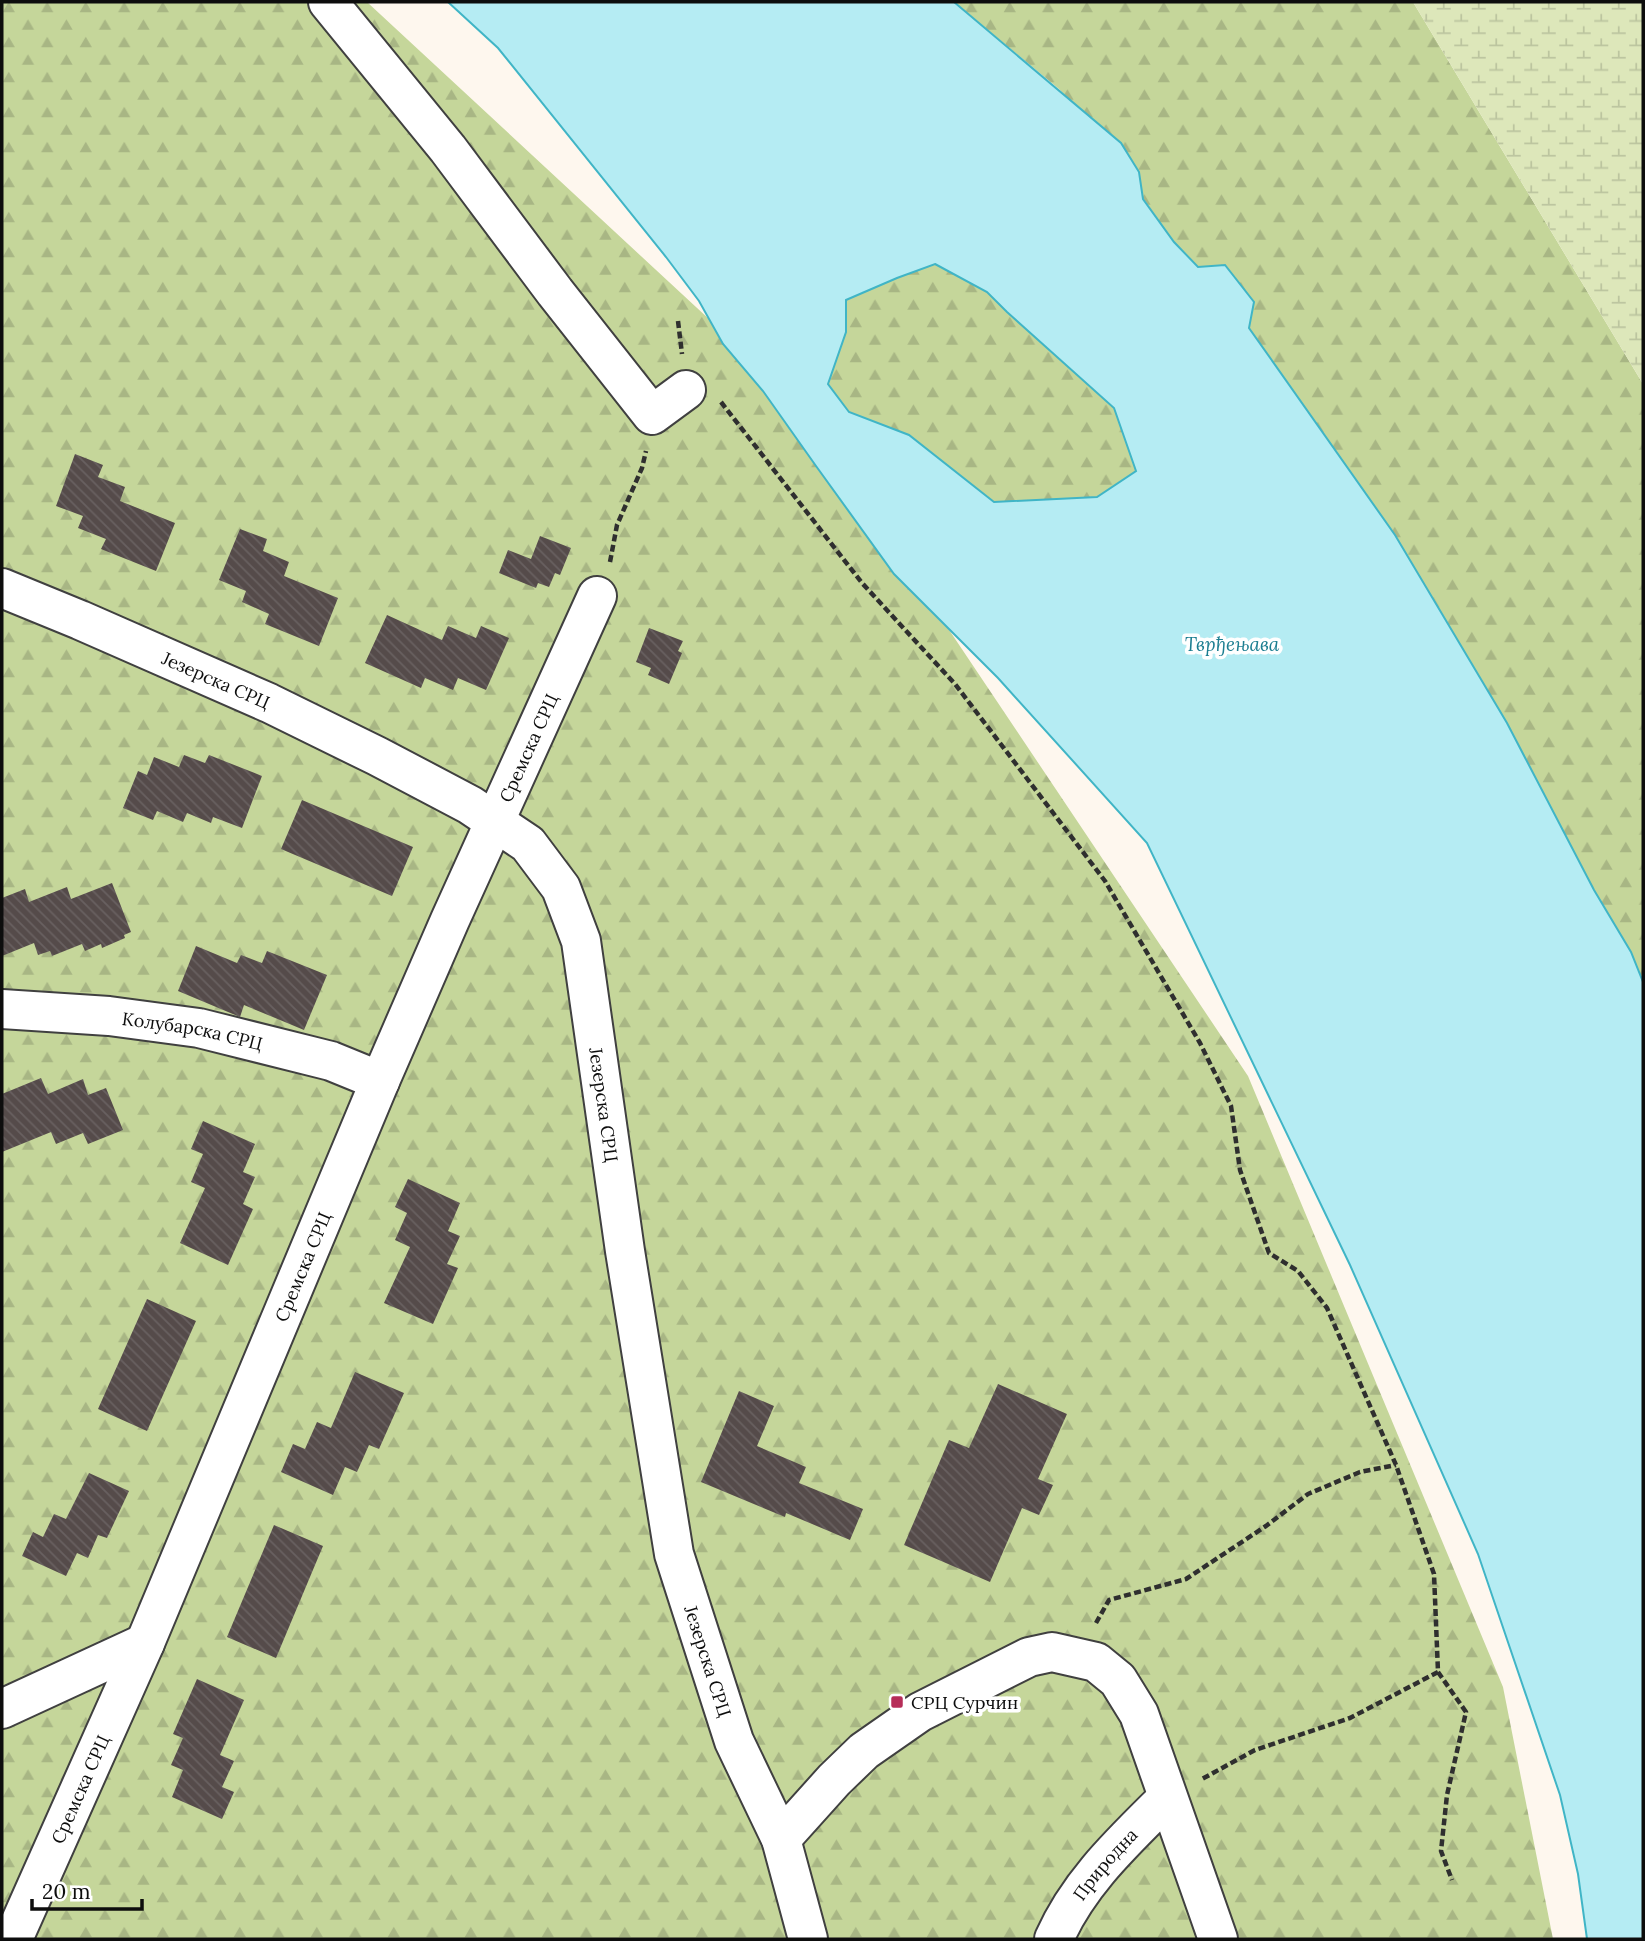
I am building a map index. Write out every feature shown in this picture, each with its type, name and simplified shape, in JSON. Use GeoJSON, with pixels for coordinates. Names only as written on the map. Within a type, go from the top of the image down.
{"type":"FeatureCollection","features":[{"type":"Feature","properties":{"kind":"street"},"geometry":{"type":"LineString","coordinates":[[328,2],[448,149],[555,292],[652,415],[686,390]]}},
{"type":"Feature","properties":{"kind":"street","name":"Језерска СРЦ"},"geometry":{"type":"LineString","coordinates":[[2,588],[269,703],[377,756],[495,820],[528,844],[561,888],[581,941],[625,1251],[674,1554],[734,1741],[781,1839],[808,1939]]}},
{"type":"Feature","properties":{"kind":"street","name":"Сремска СРЦ"},"geometry":{"type":"LineString","coordinates":[[13,1939],[145,1643],[380,1081],[597,596]]}},
{"type":"Feature","properties":{"kind":"street","name":"Колубарска СРЦ"},"geometry":{"type":"LineString","coordinates":[[2,1009],[109,1016],[200,1028],[331,1061],[380,1081]]}},
{"type":"Feature","properties":{"kind":"street"},"geometry":{"type":"LineString","coordinates":[[2,1709],[145,1643]]}},
{"type":"Feature","properties":{"kind":"street"},"geometry":{"type":"LineString","coordinates":[[781,1839],[864,1751],[919,1712],[1029,1657],[1052,1652],[1096,1661],[1118,1681],[1139,1714],[1219,1939]]}},
{"type":"Feature","properties":{"kind":"street","name":"Природна"},"geometry":{"type":"LineString","coordinates":[[1054,1939],[1089,1878],[1167,1798]]}},
{"type":"Feature","properties":{"kind":"path"},"geometry":{"type":"LineString","coordinates":[[678,321],[686,390],[714,392],[862,583],[955,684],[1105,881],[1200,1042],[1231,1106],[1240,1170],[1269,1253],[1298,1271],[1327,1308],[1396,1465],[1434,1574],[1438,1672],[1466,1712],[1447,1795],[1441,1851],[1452,1880]]}},
{"type":"Feature","properties":{"kind":"path"},"geometry":{"type":"LineString","coordinates":[[597,596],[609,564],[617,525],[642,468],[652,415]]}},
{"type":"Feature","properties":{"kind":"path"},"geometry":{"type":"LineString","coordinates":[[1077,1658],[1109,1600],[1186,1579],[1266,1526],[1308,1494],[1360,1472],[1396,1465]]}},
{"type":"Feature","properties":{"kind":"path"},"geometry":{"type":"LineString","coordinates":[[1167,1798],[1255,1750],[1350,1718],[1438,1672]]}},
{"type":"Feature","properties":{"kind":"green space"},"geometry":{"type":"Polygon","coordinates":[[[2,2],[367,2],[793,397],[1248,1076],[1503,1687],[1553,1939],[2,1939],[2,2]]]}},
{"type":"Feature","properties":{"kind":"green space"},"geometry":{"type":"Polygon","coordinates":[[[954,2],[1413,2],[1643,384],[1643,982],[1631,952],[1594,890],[1507,723],[1395,535],[1249,328],[1174,242],[1143,198],[1139,172],[1059,89],[954,2]]]}},
{"type":"Feature","properties":{"kind":"green space"},"geometry":{"type":"Polygon","coordinates":[[[1413,2],[1643,2],[1643,384],[1413,2]]]}},
{"type":"Feature","properties":{"kind":"green space"},"geometry":{"type":"Polygon","coordinates":[[[935,264],[987,292],[1114,408],[1137,470],[1097,497],[994,502],[909,435],[849,412],[828,384],[846,332],[846,300],[935,264]]]}},
{"type":"Feature","properties":{"kind":"water","name":"Тврђењава"},"geometry":{"type":"Polygon","coordinates":[[[448,2],[954,2],[1121,143],[1139,172],[1143,199],[1174,242],[1198,267],[1225,265],[1254,302],[1249,328],[1395,535],[1507,723],[1594,890],[1631,952],[1643,982],[1643,1939],[1587,1939],[1578,1874],[1560,1795],[1478,1554],[1350,1265],[1147,843],[998,678],[894,574],[763,391],[723,344],[699,301],[666,257],[498,48],[448,2]],[[935,264],[846,300],[846,332],[828,384],[849,412],[909,435],[994,502],[1097,497],[1136,471],[1114,408],[987,292],[935,264]]]}},
{"type":"Feature","properties":{"kind":"building"},"geometry":{"type":"Polygon","coordinates":[[[75,454],[103,465],[98,477],[125,487],[120,501],[175,523],[156,571],[101,549],[106,539],[78,528],[83,516],[56,506],[75,454]]]}},
{"type":"Feature","properties":{"kind":"building"},"geometry":{"type":"Polygon","coordinates":[[[240,529],[267,539],[263,551],[289,562],[284,576],[338,598],[319,646],[265,624],[269,614],[242,602],[246,591],[219,580],[240,529]]]}},
{"type":"Feature","properties":{"kind":"building"},"geometry":{"type":"Polygon","coordinates":[[[540,536],[571,548],[560,575],[555,573],[549,587],[538,583],[536,588],[499,573],[508,550],[531,559],[540,536]]]}},
{"type":"Feature","properties":{"kind":"building"},"geometry":{"type":"Polygon","coordinates":[[[387,615],[442,640],[448,626],[476,638],[481,626],[509,638],[486,690],[458,678],[453,690],[425,678],[421,688],[365,663],[387,615]]]}},
{"type":"Feature","properties":{"kind":"building"},"geometry":{"type":"Polygon","coordinates":[[[649,628],[683,641],[678,651],[682,653],[669,684],[648,675],[651,668],[636,662],[649,628]]]}},
{"type":"Feature","properties":{"kind":"building"},"geometry":{"type":"Polygon","coordinates":[[[184,755],[205,763],[209,755],[262,776],[242,828],[213,817],[211,823],[187,813],[183,822],[157,811],[153,820],[123,808],[138,771],[147,775],[154,757],[179,767],[184,755]]]}},
{"type":"Feature","properties":{"kind":"building"},"geometry":{"type":"Polygon","coordinates":[[[302,800],[413,847],[392,896],[281,849],[302,800]]]}},
{"type":"Feature","properties":{"kind":"building"},"geometry":{"type":"Polygon","coordinates":[[[112,883],[131,932],[124,935],[125,938],[102,948],[101,944],[85,951],[82,944],[52,956],[50,951],[38,955],[34,943],[2,956],[2,898],[25,889],[29,902],[67,887],[71,899],[112,883]]]}},
{"type":"Feature","properties":{"kind":"building"},"geometry":{"type":"Polygon","coordinates":[[[196,946],[237,963],[241,955],[262,963],[267,951],[327,975],[304,1030],[244,1005],[240,1017],[178,991],[196,946]]]}},
{"type":"Feature","properties":{"kind":"building"},"geometry":{"type":"Polygon","coordinates":[[[41,1078],[48,1094],[83,1079],[88,1095],[106,1088],[123,1130],[88,1144],[83,1133],[56,1144],[51,1132],[2,1152],[2,1094],[41,1078]]]}},
{"type":"Feature","properties":{"kind":"building"},"geometry":{"type":"Polygon","coordinates":[[[203,1121],[255,1144],[243,1172],[255,1177],[243,1204],[253,1209],[228,1265],[180,1243],[205,1188],[191,1182],[203,1154],[191,1149],[203,1121]]]}},
{"type":"Feature","properties":{"kind":"building"},"geometry":{"type":"Polygon","coordinates":[[[408,1179],[460,1203],[448,1231],[460,1236],[447,1264],[458,1268],[433,1324],[384,1303],[410,1247],[395,1240],[407,1213],[395,1207],[408,1179]]]}},
{"type":"Feature","properties":{"kind":"building"},"geometry":{"type":"Polygon","coordinates":[[[147,1299],[196,1321],[147,1431],[98,1409],[147,1299]]]}},
{"type":"Feature","properties":{"kind":"building"},"geometry":{"type":"Polygon","coordinates":[[[355,1372],[404,1393],[379,1449],[369,1445],[357,1472],[345,1467],[333,1495],[281,1472],[293,1444],[305,1449],[317,1422],[331,1428],[355,1372]]]}},
{"type":"Feature","properties":{"kind":"building"},"geometry":{"type":"Polygon","coordinates":[[[998,1384],[1067,1414],[1038,1479],[1053,1485],[1039,1515],[1022,1508],[990,1582],[904,1545],[949,1440],[969,1448],[998,1384]]]}},
{"type":"Feature","properties":{"kind":"building"},"geometry":{"type":"Polygon","coordinates":[[[739,1391],[774,1406],[757,1446],[806,1467],[799,1483],[863,1509],[850,1540],[786,1513],[785,1517],[701,1482],[739,1391]]]}},
{"type":"Feature","properties":{"kind":"building"},"geometry":{"type":"Polygon","coordinates":[[[89,1473],[129,1491],[107,1538],[98,1535],[88,1558],[77,1553],[66,1576],[22,1556],[33,1532],[43,1537],[54,1514],[66,1519],[89,1473]]]}},
{"type":"Feature","properties":{"kind":"building"},"geometry":{"type":"Polygon","coordinates":[[[274,1525],[323,1546],[276,1658],[227,1637],[274,1525]]]}},
{"type":"Feature","properties":{"kind":"building"},"geometry":{"type":"Polygon","coordinates":[[[197,1679],[244,1700],[220,1755],[234,1761],[222,1787],[234,1792],[222,1819],[172,1797],[183,1770],[171,1765],[183,1738],[173,1734],[197,1679]]]}},
{"type":"Feature","properties":{"kind":"place","name":"СРЦ Сурчин"},"geometry":{"type":"Point","coordinates":[897,1702]}}]}
